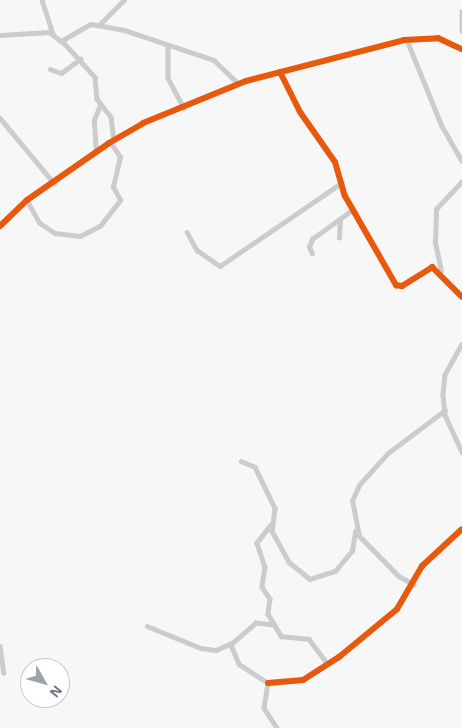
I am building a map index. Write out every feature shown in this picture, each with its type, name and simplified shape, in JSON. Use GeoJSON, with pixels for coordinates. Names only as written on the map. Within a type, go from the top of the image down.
{"type":"FeatureCollection","features":[{"type":"Feature","properties":{"kind":"street"},"geometry":{"type":"LineString","coordinates":[[27,200],[40,223],[55,233],[80,236],[100,226],[120,200],[113,187],[120,157],[112,141],[110,117],[100,105],[95,77],[80,59],[53,35],[42,0]]}},
{"type":"Feature","properties":{"kind":"street"},"geometry":{"type":"LineString","coordinates":[[61,41],[99,25],[124,0]]}},
{"type":"Feature","properties":{"kind":"street"},"geometry":{"type":"LineString","coordinates":[[462,11],[462,31]]}},
{"type":"Feature","properties":{"kind":"street"},"geometry":{"type":"LineString","coordinates":[[99,25],[214,60],[240,84]]}},
{"type":"Feature","properties":{"kind":"street"},"geometry":{"type":"LineString","coordinates":[[0,35],[53,35]]}},
{"type":"Feature","properties":{"kind":"street"},"geometry":{"type":"LineString","coordinates":[[0,226],[27,200],[112,141],[240,84],[407,40],[438,38],[462,49]]}},
{"type":"Feature","properties":{"kind":"street"},"geometry":{"type":"LineString","coordinates":[[407,40],[442,126],[462,161]]}},
{"type":"Feature","properties":{"kind":"street"},"geometry":{"type":"LineString","coordinates":[[168,46],[168,78],[184,108]]}},
{"type":"Feature","properties":{"kind":"street"},"geometry":{"type":"LineString","coordinates":[[50,69],[61,73],[80,59]]}},
{"type":"Feature","properties":{"kind":"street"},"geometry":{"type":"LineString","coordinates":[[280,72],[300,112],[335,162],[352,210],[397,286],[426,268],[441,271]]}},
{"type":"Feature","properties":{"kind":"street"},"geometry":{"type":"LineString","coordinates":[[96,152],[94,120],[100,105]]}},
{"type":"Feature","properties":{"kind":"street"},"geometry":{"type":"LineString","coordinates":[[0,118],[54,183]]}},
{"type":"Feature","properties":{"kind":"street"},"geometry":{"type":"LineString","coordinates":[[462,181],[436,209],[435,242],[441,271],[462,297]]}},
{"type":"Feature","properties":{"kind":"street"},"geometry":{"type":"LineString","coordinates":[[187,232],[197,250],[220,266],[341,183]]}},
{"type":"Feature","properties":{"kind":"street"},"geometry":{"type":"LineString","coordinates":[[312,254],[310,242],[352,210]]}},
{"type":"Feature","properties":{"kind":"street"},"geometry":{"type":"LineString","coordinates":[[339,238],[340,220]]}},
{"type":"Feature","properties":{"kind":"street"},"geometry":{"type":"LineString","coordinates":[[462,344],[445,374],[445,410],[462,452]]}},
{"type":"Feature","properties":{"kind":"street"},"geometry":{"type":"LineString","coordinates":[[271,525],[289,562],[312,580],[330,575],[344,561],[354,547],[355,530],[351,508],[359,484],[388,453],[445,410]]}},
{"type":"Feature","properties":{"kind":"street"},"geometry":{"type":"LineString","coordinates":[[240,461],[255,467],[275,508],[271,525],[257,543],[265,567],[262,587],[270,599],[268,614],[273,625],[286,639],[311,641],[327,663]]}},
{"type":"Feature","properties":{"kind":"street"},"geometry":{"type":"LineString","coordinates":[[232,643],[239,664],[268,683],[303,680],[397,609],[414,585],[422,566],[462,529]]}},
{"type":"Feature","properties":{"kind":"street"},"geometry":{"type":"LineString","coordinates":[[355,530],[398,576],[414,585]]}},
{"type":"Feature","properties":{"kind":"street"},"geometry":{"type":"LineString","coordinates":[[147,626],[201,648],[216,650],[232,643],[256,623],[273,625]]}},
{"type":"Feature","properties":{"kind":"street"},"geometry":{"type":"LineString","coordinates":[[0,646],[4,673]]}},
{"type":"Feature","properties":{"kind":"street"},"geometry":{"type":"LineString","coordinates":[[268,683],[264,708],[277,728]]}},
{"type":"Feature","properties":{"kind":"cycle path"},"geometry":{"type":"LineString","coordinates":[[0,226],[27,200],[109,143],[143,123],[246,81],[404,40],[438,38],[462,49]]}},
{"type":"Feature","properties":{"kind":"cycle path"},"geometry":{"type":"LineString","coordinates":[[280,72],[300,112],[335,162],[345,196],[396,285],[402,286],[432,267],[462,297]]}},
{"type":"Feature","properties":{"kind":"cycle path"},"geometry":{"type":"LineString","coordinates":[[268,683],[303,680],[339,657],[397,609],[422,566],[462,529]]}}]}
